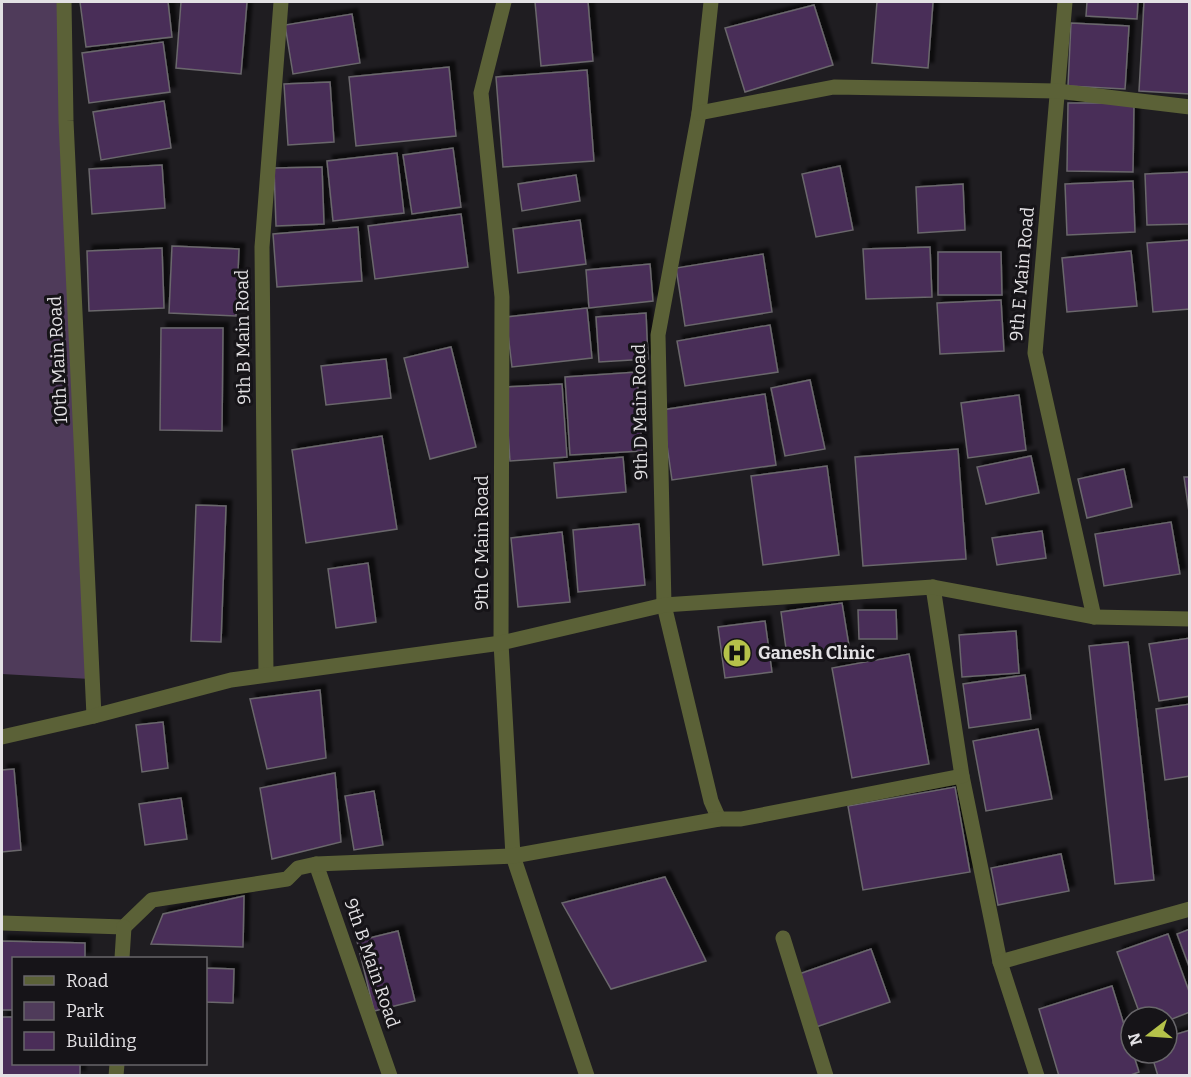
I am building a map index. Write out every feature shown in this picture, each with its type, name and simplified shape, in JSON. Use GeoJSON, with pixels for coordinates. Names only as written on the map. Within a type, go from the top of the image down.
{"type":"FeatureCollection","features":[{"type":"Feature","properties":{"kind":"street","name":"10th Main Road"},"geometry":{"type":"LineString","coordinates":[[64,2],[67,133],[94,716]]}},
{"type":"Feature","properties":{"kind":"street","name":"9th B Main Road"},"geometry":{"type":"LineString","coordinates":[[266,674],[262,247],[281,2]]}},
{"type":"Feature","properties":{"kind":"street","name":"9th C Main Road"},"geometry":{"type":"LineString","coordinates":[[504,2],[481,93],[502,297],[501,643],[513,856],[587,1076]]}},
{"type":"Feature","properties":{"kind":"street","name":"9th D Main Road"},"geometry":{"type":"LineString","coordinates":[[711,2],[699,113],[658,335],[664,605],[711,801],[719,819]]}},
{"type":"Feature","properties":{"kind":"street","name":"9th E Main Road"},"geometry":{"type":"LineString","coordinates":[[1065,2],[1035,354],[1094,617]]}},
{"type":"Feature","properties":{"kind":"street"},"geometry":{"type":"LineString","coordinates":[[699,113],[834,87],[1057,91],[1190,107]]}},
{"type":"Feature","properties":{"kind":"street"},"geometry":{"type":"LineString","coordinates":[[2,737],[94,716],[231,680],[501,643],[664,605],[933,587],[1094,617],[1190,619]]}},
{"type":"Feature","properties":{"kind":"street"},"geometry":{"type":"LineString","coordinates":[[933,587],[962,776],[1000,962],[1037,1076]]}},
{"type":"Feature","properties":{"kind":"street"},"geometry":{"type":"LineString","coordinates":[[122,957],[124,927],[152,900],[287,879],[298,868],[316,864],[513,856],[719,819],[741,819],[962,776]]}},
{"type":"Feature","properties":{"kind":"street","name":"9th B Main Road"},"geometry":{"type":"LineString","coordinates":[[316,864],[390,1076]]}},
{"type":"Feature","properties":{"kind":"street"},"geometry":{"type":"LineString","coordinates":[[1000,962],[1190,909]]}},
{"type":"Feature","properties":{"kind":"street"},"geometry":{"type":"LineString","coordinates":[[2,924],[124,927]]}},
{"type":"Feature","properties":{"kind":"street"},"geometry":{"type":"LineString","coordinates":[[783,938],[826,1076]]}},
{"type":"Feature","properties":{"kind":"green space"},"geometry":{"type":"Polygon","coordinates":[[[2,2],[59,2],[90,679],[2,674],[2,2]]]}},
{"type":"Feature","properties":{"kind":"building"},"geometry":{"type":"Polygon","coordinates":[[[80,2],[168,2],[172,37],[86,47],[80,2]]]}},
{"type":"Feature","properties":{"kind":"building"},"geometry":{"type":"Polygon","coordinates":[[[181,2],[247,2],[241,74],[176,68],[181,2]]]}},
{"type":"Feature","properties":{"kind":"building"},"geometry":{"type":"Polygon","coordinates":[[[535,2],[588,2],[593,61],[541,66],[535,2]]]}},
{"type":"Feature","properties":{"kind":"building"},"geometry":{"type":"Polygon","coordinates":[[[877,2],[933,2],[928,68],[872,63],[877,2]]]}},
{"type":"Feature","properties":{"kind":"building"},"geometry":{"type":"Polygon","coordinates":[[[1087,2],[1138,2],[1137,19],[1086,16],[1087,2]]]}},
{"type":"Feature","properties":{"kind":"building"},"geometry":{"type":"Polygon","coordinates":[[[1144,2],[1190,2],[1190,94],[1139,91],[1144,2]]]}},
{"type":"Feature","properties":{"kind":"building"},"geometry":{"type":"Polygon","coordinates":[[[814,5],[833,65],[745,92],[725,28],[814,5]]]}},
{"type":"Feature","properties":{"kind":"building"},"geometry":{"type":"Polygon","coordinates":[[[352,14],[360,63],[293,74],[285,25],[352,14]]]}},
{"type":"Feature","properties":{"kind":"building"},"geometry":{"type":"Polygon","coordinates":[[[1071,23],[1129,26],[1125,89],[1068,86],[1071,23]]]}},
{"type":"Feature","properties":{"kind":"building"},"geometry":{"type":"Polygon","coordinates":[[[163,42],[170,92],[89,103],[82,53],[163,42]]]}},
{"type":"Feature","properties":{"kind":"building"},"geometry":{"type":"Polygon","coordinates":[[[449,67],[456,136],[356,146],[349,77],[449,67]]]}},
{"type":"Feature","properties":{"kind":"building"},"geometry":{"type":"Polygon","coordinates":[[[587,70],[594,161],[503,167],[496,77],[587,70]]]}},
{"type":"Feature","properties":{"kind":"building"},"geometry":{"type":"Polygon","coordinates":[[[330,82],[334,142],[288,145],[284,84],[330,82]]]}},
{"type":"Feature","properties":{"kind":"building"},"geometry":{"type":"Polygon","coordinates":[[[164,101],[171,148],[101,160],[93,112],[164,101]]]}},
{"type":"Feature","properties":{"kind":"building"},"geometry":{"type":"Polygon","coordinates":[[[1068,103],[1134,103],[1133,172],[1067,171],[1068,103]]]}},
{"type":"Feature","properties":{"kind":"building"},"geometry":{"type":"Polygon","coordinates":[[[453,148],[461,207],[412,214],[403,155],[453,148]]]}},
{"type":"Feature","properties":{"kind":"building"},"geometry":{"type":"Polygon","coordinates":[[[397,153],[404,213],[333,221],[327,161],[397,153]]]}},
{"type":"Feature","properties":{"kind":"building"},"geometry":{"type":"Polygon","coordinates":[[[162,165],[165,208],[92,214],[89,169],[162,165]]]}},
{"type":"Feature","properties":{"kind":"building"},"geometry":{"type":"Polygon","coordinates":[[[840,166],[853,230],[816,237],[802,174],[840,166]]]}},
{"type":"Feature","properties":{"kind":"building"},"geometry":{"type":"Polygon","coordinates":[[[322,167],[324,224],[276,226],[274,168],[322,167]]]}},
{"type":"Feature","properties":{"kind":"building"},"geometry":{"type":"Polygon","coordinates":[[[1190,172],[1190,224],[1147,225],[1145,174],[1190,172]]]}},
{"type":"Feature","properties":{"kind":"building"},"geometry":{"type":"Polygon","coordinates":[[[576,175],[580,201],[522,211],[518,184],[576,175]]]}},
{"type":"Feature","properties":{"kind":"building"},"geometry":{"type":"Polygon","coordinates":[[[1133,181],[1135,232],[1067,235],[1065,184],[1133,181]]]}},
{"type":"Feature","properties":{"kind":"building"},"geometry":{"type":"Polygon","coordinates":[[[963,184],[965,230],[918,233],[916,187],[963,184]]]}},
{"type":"Feature","properties":{"kind":"building"},"geometry":{"type":"Polygon","coordinates":[[[461,214],[468,267],[375,279],[368,226],[461,214]]]}},
{"type":"Feature","properties":{"kind":"building"},"geometry":{"type":"Polygon","coordinates":[[[580,220],[586,264],[518,273],[513,229],[580,220]]]}},
{"type":"Feature","properties":{"kind":"building"},"geometry":{"type":"Polygon","coordinates":[[[358,227],[362,281],[277,287],[273,234],[358,227]]]}},
{"type":"Feature","properties":{"kind":"building"},"geometry":{"type":"Polygon","coordinates":[[[1190,240],[1190,309],[1153,312],[1147,243],[1190,240]]]}},
{"type":"Feature","properties":{"kind":"building"},"geometry":{"type":"Polygon","coordinates":[[[172,246],[239,249],[236,316],[169,313],[172,246]]]}},
{"type":"Feature","properties":{"kind":"building"},"geometry":{"type":"Polygon","coordinates":[[[930,247],[932,297],[866,299],[863,249],[930,247]]]}},
{"type":"Feature","properties":{"kind":"building"},"geometry":{"type":"Polygon","coordinates":[[[162,248],[164,308],[89,311],[87,251],[162,248]]]}},
{"type":"Feature","properties":{"kind":"building"},"geometry":{"type":"Polygon","coordinates":[[[1131,251],[1137,306],[1067,312],[1062,258],[1131,251]]]}},
{"type":"Feature","properties":{"kind":"building"},"geometry":{"type":"Polygon","coordinates":[[[938,252],[1001,252],[1002,295],[938,295],[938,252]]]}},
{"type":"Feature","properties":{"kind":"building"},"geometry":{"type":"Polygon","coordinates":[[[763,254],[772,312],[685,326],[676,268],[763,254]]]}},
{"type":"Feature","properties":{"kind":"building"},"geometry":{"type":"Polygon","coordinates":[[[650,264],[653,301],[589,308],[586,270],[650,264]]]}},
{"type":"Feature","properties":{"kind":"building"},"geometry":{"type":"Polygon","coordinates":[[[1001,300],[1004,351],[940,354],[937,303],[1001,300]]]}},
{"type":"Feature","properties":{"kind":"building"},"geometry":{"type":"Polygon","coordinates":[[[587,308],[592,358],[512,367],[506,317],[587,308]]]}},
{"type":"Feature","properties":{"kind":"building"},"geometry":{"type":"Polygon","coordinates":[[[646,313],[648,359],[599,362],[596,317],[646,313]]]}},
{"type":"Feature","properties":{"kind":"building"},"geometry":{"type":"Polygon","coordinates":[[[770,325],[778,372],[685,386],[677,341],[770,325]]]}},
{"type":"Feature","properties":{"kind":"building"},"geometry":{"type":"Polygon","coordinates":[[[161,328],[223,328],[222,431],[160,430],[161,328]]]}},
{"type":"Feature","properties":{"kind":"building"},"geometry":{"type":"Polygon","coordinates":[[[451,347],[476,447],[430,459],[404,358],[451,347]]]}},
{"type":"Feature","properties":{"kind":"building"},"geometry":{"type":"Polygon","coordinates":[[[386,359],[391,398],[326,405],[321,366],[386,359]]]}},
{"type":"Feature","properties":{"kind":"building"},"geometry":{"type":"Polygon","coordinates":[[[637,372],[642,451],[570,455],[565,377],[637,372]]]}},
{"type":"Feature","properties":{"kind":"building"},"geometry":{"type":"Polygon","coordinates":[[[810,380],[825,449],[785,456],[771,388],[810,380]]]}},
{"type":"Feature","properties":{"kind":"building"},"geometry":{"type":"Polygon","coordinates":[[[562,384],[567,457],[510,461],[505,387],[562,384]]]}},
{"type":"Feature","properties":{"kind":"building"},"geometry":{"type":"Polygon","coordinates":[[[765,394],[776,465],[672,480],[662,410],[765,394]]]}},
{"type":"Feature","properties":{"kind":"building"},"geometry":{"type":"Polygon","coordinates":[[[1019,395],[1026,450],[968,458],[961,403],[1019,395]]]}},
{"type":"Feature","properties":{"kind":"building"},"geometry":{"type":"Polygon","coordinates":[[[382,436],[397,529],[306,543],[292,450],[382,436]]]}},
{"type":"Feature","properties":{"kind":"building"},"geometry":{"type":"Polygon","coordinates":[[[958,449],[966,559],[863,566],[855,457],[958,449]]]}},
{"type":"Feature","properties":{"kind":"building"},"geometry":{"type":"Polygon","coordinates":[[[1031,456],[1039,493],[986,504],[977,467],[1031,456]]]}},
{"type":"Feature","properties":{"kind":"building"},"geometry":{"type":"Polygon","coordinates":[[[623,457],[626,492],[557,498],[554,463],[623,457]]]}},
{"type":"Feature","properties":{"kind":"building"},"geometry":{"type":"Polygon","coordinates":[[[827,466],[839,555],[763,565],[751,476],[827,466]]]}},
{"type":"Feature","properties":{"kind":"building"},"geometry":{"type":"Polygon","coordinates":[[[1124,469],[1132,507],[1087,518],[1078,479],[1124,469]]]}},
{"type":"Feature","properties":{"kind":"building"},"geometry":{"type":"Polygon","coordinates":[[[1184,477],[1190,477],[1190,512],[1189,512],[1184,477]]]}},
{"type":"Feature","properties":{"kind":"building"},"geometry":{"type":"Polygon","coordinates":[[[196,505],[226,506],[221,642],[191,641],[196,505]]]}},
{"type":"Feature","properties":{"kind":"building"},"geometry":{"type":"Polygon","coordinates":[[[1171,522],[1180,574],[1104,586],[1095,534],[1171,522]]]}},
{"type":"Feature","properties":{"kind":"building"},"geometry":{"type":"Polygon","coordinates":[[[639,524],[645,585],[578,592],[573,530],[639,524]]]}},
{"type":"Feature","properties":{"kind":"building"},"geometry":{"type":"Polygon","coordinates":[[[1042,531],[1046,558],[997,565],[992,538],[1042,531]]]}},
{"type":"Feature","properties":{"kind":"building"},"geometry":{"type":"Polygon","coordinates":[[[562,532],[570,602],[518,607],[511,538],[562,532]]]}},
{"type":"Feature","properties":{"kind":"building"},"geometry":{"type":"Polygon","coordinates":[[[368,563],[376,622],[336,628],[328,569],[368,563]]]}},
{"type":"Feature","properties":{"kind":"building"},"geometry":{"type":"Polygon","coordinates":[[[842,603],[849,646],[787,656],[781,612],[842,603]]]}},
{"type":"Feature","properties":{"kind":"building"},"geometry":{"type":"Polygon","coordinates":[[[858,610],[896,610],[897,639],[859,639],[858,610]]]}},
{"type":"Feature","properties":{"kind":"building"},"geometry":{"type":"Polygon","coordinates":[[[765,621],[772,672],[725,678],[718,627],[765,621]]]}},
{"type":"Feature","properties":{"kind":"building"},"geometry":{"type":"Polygon","coordinates":[[[1016,631],[1019,673],[962,677],[959,635],[1016,631]]]}},
{"type":"Feature","properties":{"kind":"building"},"geometry":{"type":"Polygon","coordinates":[[[1190,638],[1190,696],[1159,701],[1149,644],[1190,638]]]}},
{"type":"Feature","properties":{"kind":"building"},"geometry":{"type":"Polygon","coordinates":[[[1128,642],[1154,880],[1115,884],[1089,646],[1128,642]]]}},
{"type":"Feature","properties":{"kind":"building"},"geometry":{"type":"Polygon","coordinates":[[[909,654],[929,764],[852,778],[832,668],[909,654]]]}},
{"type":"Feature","properties":{"kind":"building"},"geometry":{"type":"Polygon","coordinates":[[[1025,675],[1031,719],[969,728],[963,684],[1025,675]]]}},
{"type":"Feature","properties":{"kind":"building"},"geometry":{"type":"Polygon","coordinates":[[[320,690],[326,758],[267,769],[250,699],[320,690]]]}},
{"type":"Feature","properties":{"kind":"building"},"geometry":{"type":"Polygon","coordinates":[[[1190,704],[1190,776],[1165,780],[1156,709],[1190,704]]]}},
{"type":"Feature","properties":{"kind":"building"},"geometry":{"type":"Polygon","coordinates":[[[163,722],[168,768],[142,772],[136,725],[163,722]]]}},
{"type":"Feature","properties":{"kind":"building"},"geometry":{"type":"Polygon","coordinates":[[[1038,729],[1052,799],[986,811],[973,741],[1038,729]]]}},
{"type":"Feature","properties":{"kind":"building"},"geometry":{"type":"Polygon","coordinates":[[[14,769],[21,850],[2,852],[2,770],[14,769]]]}},
{"type":"Feature","properties":{"kind":"building"},"geometry":{"type":"Polygon","coordinates":[[[335,773],[341,842],[272,859],[260,788],[335,773]]]}},
{"type":"Feature","properties":{"kind":"building"},"geometry":{"type":"Polygon","coordinates":[[[955,787],[970,872],[863,890],[848,806],[955,787]]]}},
{"type":"Feature","properties":{"kind":"building"},"geometry":{"type":"Polygon","coordinates":[[[374,791],[383,845],[354,850],[345,796],[374,791]]]}},
{"type":"Feature","properties":{"kind":"building"},"geometry":{"type":"Polygon","coordinates":[[[181,798],[187,839],[145,845],[139,804],[181,798]]]}},
{"type":"Feature","properties":{"kind":"building"},"geometry":{"type":"Polygon","coordinates":[[[1061,854],[1069,891],[998,905],[991,868],[1061,854]]]}},
{"type":"Feature","properties":{"kind":"building"},"geometry":{"type":"Polygon","coordinates":[[[665,877],[706,961],[611,989],[562,903],[665,877]]]}},
{"type":"Feature","properties":{"kind":"building"},"geometry":{"type":"Polygon","coordinates":[[[244,896],[243,947],[151,944],[163,914],[244,896]]]}},
{"type":"Feature","properties":{"kind":"building"},"geometry":{"type":"Polygon","coordinates":[[[1190,929],[1190,969],[1177,934],[1190,929]]]}},
{"type":"Feature","properties":{"kind":"building"},"geometry":{"type":"Polygon","coordinates":[[[398,931],[415,1001],[374,1011],[357,941],[398,931]]]}},
{"type":"Feature","properties":{"kind":"building"},"geometry":{"type":"Polygon","coordinates":[[[1168,934],[1190,994],[1190,1012],[1179,1016],[1179,1005],[1137,1005],[1117,952],[1168,934]]]}},
{"type":"Feature","properties":{"kind":"building"},"geometry":{"type":"Polygon","coordinates":[[[2,941],[85,943],[85,957],[12,957],[12,1010],[2,1010],[2,941]]]}},
{"type":"Feature","properties":{"kind":"building"},"geometry":{"type":"Polygon","coordinates":[[[871,949],[890,1002],[816,1027],[799,974],[871,949]]]}},
{"type":"Feature","properties":{"kind":"building"},"geometry":{"type":"Polygon","coordinates":[[[207,968],[234,969],[233,1003],[207,1002],[207,968]]]}},
{"type":"Feature","properties":{"kind":"building"},"geometry":{"type":"Polygon","coordinates":[[[1112,986],[1119,1008],[1119,1065],[1137,1065],[1139,1072],[1128,1076],[1059,1076],[1039,1009],[1112,986]]]}},
{"type":"Feature","properties":{"kind":"building"},"geometry":{"type":"Polygon","coordinates":[[[2,1017],[12,1017],[12,1065],[80,1065],[80,1076],[2,1075],[2,1017]]]}},
{"type":"Feature","properties":{"kind":"building"},"geometry":{"type":"Polygon","coordinates":[[[1190,1030],[1190,1076],[1158,1076],[1155,1065],[1179,1065],[1179,1033],[1190,1030]]]}},
{"type":"Feature","properties":{"kind":"place","name":"Ganesh Clinic"},"geometry":{"type":"Point","coordinates":[737,653]}}]}
